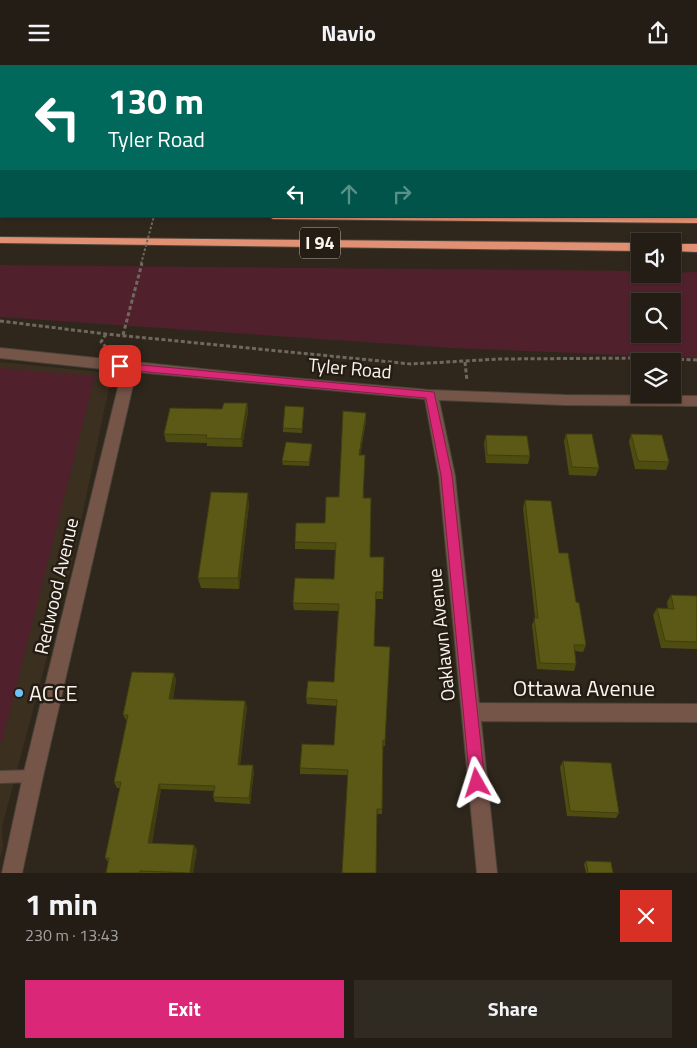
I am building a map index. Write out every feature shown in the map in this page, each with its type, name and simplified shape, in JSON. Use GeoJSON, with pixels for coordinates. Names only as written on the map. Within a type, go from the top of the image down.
{"type":"FeatureCollection","features":[{"type":"Feature","properties":{"kind":"highway","name":"I 94"},"geometry":{"type":"LineString","coordinates":[[379,217],[697,220]]}},
{"type":"Feature","properties":{"kind":"highway","name":"I 94"},"geometry":{"type":"LineString","coordinates":[[0,240],[631,247]]}},
{"type":"Feature","properties":{"kind":"highway"},"geometry":{"type":"LineString","coordinates":[[681,247],[697,248]]}},
{"type":"Feature","properties":{"kind":"street","name":"Tyler Road"},"geometry":{"type":"LineString","coordinates":[[0,353],[431,395],[598,401],[697,401]]}},
{"type":"Feature","properties":{"kind":"street","name":"Redwood Avenue"},"geometry":{"type":"LineString","coordinates":[[12,873],[33,776],[130,367]]}},
{"type":"Feature","properties":{"kind":"street","name":"Oaklawn Avenue"},"geometry":{"type":"LineString","coordinates":[[431,395],[446,475],[487,873]]}},
{"type":"Feature","properties":{"kind":"street","name":"Ottawa Avenue"},"geometry":{"type":"LineString","coordinates":[[470,712],[697,713]]}},
{"type":"Feature","properties":{"kind":"lane"},"geometry":{"type":"LineString","coordinates":[[0,777],[33,776]]}},
{"type":"Feature","properties":{"kind":"path"},"geometry":{"type":"LineString","coordinates":[[122,335],[154,217]]}},
{"type":"Feature","properties":{"kind":"path"},"geometry":{"type":"LineString","coordinates":[[0,321],[411,364],[500,359],[645,358],[697,360]]}},
{"type":"Feature","properties":{"kind":"shaded area"},"geometry":{"type":"Polygon","coordinates":[[[0,265],[631,271],[631,283],[681,283],[681,273],[697,272],[697,358],[681,357],[681,353],[631,353],[631,355],[453,348],[0,317],[0,265]]]}},
{"type":"Feature","properties":{"kind":"shaded area","name":"ACCE"},"geometry":{"type":"Polygon","coordinates":[[[0,362],[100,372],[110,383],[73,559],[2,827],[3,846],[0,859],[0,362]]]}},
{"type":"Feature","properties":{"kind":"shaded area","name":"ACCE"},"geometry":{"type":"Polygon","coordinates":[[[0,368],[95,376],[2,742],[0,742],[0,368]]]}},
{"type":"Feature","properties":{"kind":"building"},"geometry":{"type":"Polygon","coordinates":[[[224,403],[247,403],[241,439],[206,438],[207,435],[164,434],[170,408],[222,409],[224,403]]]}},
{"type":"Feature","properties":{"kind":"building"},"geometry":{"type":"Polygon","coordinates":[[[285,406],[304,407],[302,429],[283,428],[285,406]]]}},
{"type":"Feature","properties":{"kind":"building"},"geometry":{"type":"Polygon","coordinates":[[[343,411],[366,413],[359,455],[365,455],[363,498],[371,498],[370,557],[384,557],[383,592],[376,592],[374,646],[390,647],[385,741],[383,740],[382,809],[377,809],[376,873],[342,873],[348,770],[300,768],[302,744],[334,745],[337,700],[306,698],[308,681],[334,682],[339,604],[293,603],[295,578],[334,579],[336,543],[295,542],[296,523],[325,523],[326,497],[339,497],[343,411]]]}},
{"type":"Feature","properties":{"kind":"building"},"geometry":{"type":"Polygon","coordinates":[[[566,434],[592,434],[599,468],[572,467],[566,434]]]}},
{"type":"Feature","properties":{"kind":"building"},"geometry":{"type":"Polygon","coordinates":[[[631,434],[662,435],[669,462],[638,461],[631,434]]]}},
{"type":"Feature","properties":{"kind":"building"},"geometry":{"type":"Polygon","coordinates":[[[486,435],[527,436],[530,456],[487,455],[486,435]]]}},
{"type":"Feature","properties":{"kind":"building"},"geometry":{"type":"Polygon","coordinates":[[[286,442],[312,444],[309,462],[282,461],[286,442]]]}},
{"type":"Feature","properties":{"kind":"building"},"geometry":{"type":"Polygon","coordinates":[[[211,492],[248,493],[238,578],[198,578],[211,492]]]}},
{"type":"Feature","properties":{"kind":"building"},"geometry":{"type":"Polygon","coordinates":[[[525,500],[551,501],[559,553],[568,553],[576,602],[579,603],[586,645],[574,645],[576,664],[540,663],[534,618],[538,618],[525,500]]]}},
{"type":"Feature","properties":{"kind":"building"},"geometry":{"type":"Polygon","coordinates":[[[671,595],[697,596],[697,642],[665,641],[657,608],[674,609],[671,595]]]}},
{"type":"Feature","properties":{"kind":"building"},"geometry":{"type":"Polygon","coordinates":[[[132,672],[174,673],[169,699],[245,701],[238,765],[253,765],[249,798],[213,797],[215,786],[159,784],[148,843],[194,845],[190,873],[140,871],[140,873],[106,873],[109,858],[105,858],[121,782],[114,782],[128,715],[123,715],[132,672]]]}},
{"type":"Feature","properties":{"kind":"building"},"geometry":{"type":"Polygon","coordinates":[[[563,761],[611,763],[619,813],[570,811],[563,761]]]}},
{"type":"Feature","properties":{"kind":"building"},"geometry":{"type":"Polygon","coordinates":[[[586,861],[611,862],[613,873],[588,873],[586,861]]]}},
{"type":"Feature","properties":{"kind":"place","name":"ACCE"},"geometry":{"type":"Point","coordinates":[19,693]}},
{"type":"Feature","properties":{"kind":"route"},"geometry":{"type":"LineString","coordinates":[[120,366],[431,395],[446,475],[477,783]]}}]}
